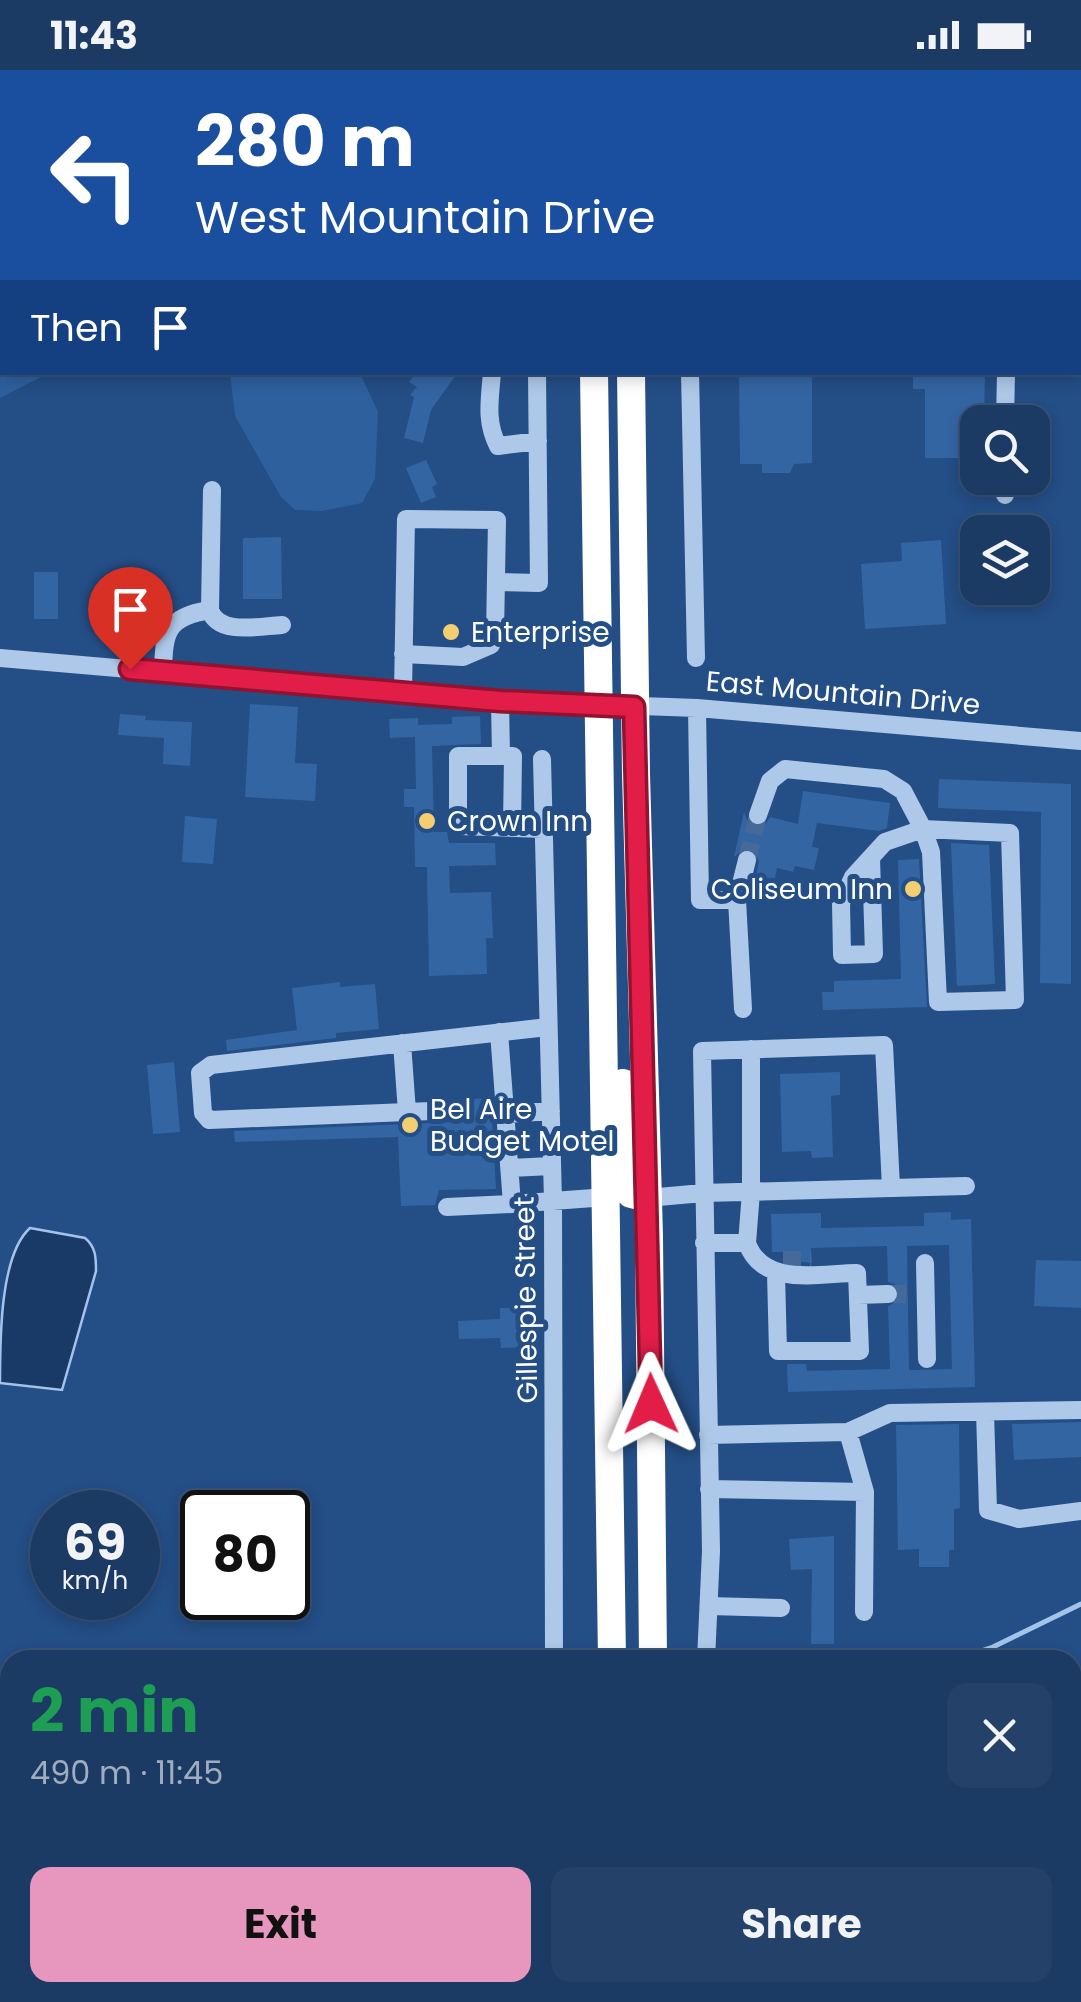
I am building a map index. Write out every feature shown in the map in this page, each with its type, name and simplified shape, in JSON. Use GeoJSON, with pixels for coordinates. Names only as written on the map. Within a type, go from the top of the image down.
{"type":"FeatureCollection","features":[{"type":"Feature","properties":{"kind":"highway"},"geometry":{"type":"LineString","coordinates":[[594,375],[612,1650]]}},
{"type":"Feature","properties":{"kind":"highway"},"geometry":{"type":"LineString","coordinates":[[631,375],[653,1650]]}},
{"type":"Feature","properties":{"kind":"highway"},"geometry":{"type":"LineString","coordinates":[[604,896],[618,1002],[627,1186],[631,1194],[647,1198]]}},
{"type":"Feature","properties":{"kind":"street"},"geometry":{"type":"LineString","coordinates":[[492,375],[488,414],[498,446],[538,442]]}},
{"type":"Feature","properties":{"kind":"street"},"geometry":{"type":"LineString","coordinates":[[496,582],[539,583],[537,375]]}},
{"type":"Feature","properties":{"kind":"street"},"geometry":{"type":"LineString","coordinates":[[690,375],[696,658]]}},
{"type":"Feature","properties":{"kind":"street"},"geometry":{"type":"LineString","coordinates":[[1005,405],[1006,375]]}},
{"type":"Feature","properties":{"kind":"street"},"geometry":{"type":"LineString","coordinates":[[212,490],[213,619],[222,626],[282,626]]}},
{"type":"Feature","properties":{"kind":"street"},"geometry":{"type":"LineString","coordinates":[[403,654],[463,657],[491,645],[495,635],[497,520],[406,519],[403,654],[403,692]]}},
{"type":"Feature","properties":{"kind":"street"},"geometry":{"type":"LineString","coordinates":[[162,672],[164,638],[169,626],[184,616],[210,610]]}},
{"type":"Feature","properties":{"kind":"street","name":"East Mountain Drive"},"geometry":{"type":"LineString","coordinates":[[0,658],[500,701],[697,708],[1081,741]]}},
{"type":"Feature","properties":{"kind":"street"},"geometry":{"type":"LineString","coordinates":[[500,701],[501,756]]}},
{"type":"Feature","properties":{"kind":"street"},"geometry":{"type":"LineString","coordinates":[[697,708],[700,900],[737,900]]}},
{"type":"Feature","properties":{"kind":"street"},"geometry":{"type":"LineString","coordinates":[[512,827],[513,756],[458,756],[458,826],[544,829]]}},
{"type":"Feature","properties":{"kind":"street","name":"Gillespie Street"},"geometry":{"type":"LineString","coordinates":[[542,759],[554,1202],[554,1650]]}},
{"type":"Feature","properties":{"kind":"street"},"geometry":{"type":"LineString","coordinates":[[758,815],[770,781],[785,769],[884,779],[903,791],[922,828],[931,852],[938,1002],[1015,1000],[1010,832],[922,828],[885,842],[853,877],[841,903],[842,956],[874,954],[871,858]]}},
{"type":"Feature","properties":{"kind":"street"},"geometry":{"type":"LineString","coordinates":[[742,1009],[737,900],[746,860]]}},
{"type":"Feature","properties":{"kind":"street"},"geometry":{"type":"LineString","coordinates":[[456,1110],[209,1120],[203,1113],[200,1073],[211,1065],[548,1027]]}},
{"type":"Feature","properties":{"kind":"street"},"geometry":{"type":"LineString","coordinates":[[499,1032],[512,1204]]}},
{"type":"Feature","properties":{"kind":"street"},"geometry":{"type":"LineString","coordinates":[[402,1044],[407,1112]]}},
{"type":"Feature","properties":{"kind":"street"},"geometry":{"type":"LineString","coordinates":[[706,1650],[709,1489],[702,1051],[884,1045],[891,1188]]}},
{"type":"Feature","properties":{"kind":"street"},"geometry":{"type":"LineString","coordinates":[[751,1049],[747,1243],[756,1260],[776,1268],[858,1272],[860,1350],[778,1352],[776,1268]]}},
{"type":"Feature","properties":{"kind":"street"},"geometry":{"type":"LineString","coordinates":[[506,1114],[551,1111]]}},
{"type":"Feature","properties":{"kind":"street"},"geometry":{"type":"LineString","coordinates":[[510,1168],[552,1166]]}},
{"type":"Feature","properties":{"kind":"street"},"geometry":{"type":"LineString","coordinates":[[647,1198],[966,1186]]}},
{"type":"Feature","properties":{"kind":"street"},"geometry":{"type":"LineString","coordinates":[[447,1207],[606,1197]]}},
{"type":"Feature","properties":{"kind":"street"},"geometry":{"type":"LineString","coordinates":[[704,1243],[747,1243]]}},
{"type":"Feature","properties":{"kind":"street"},"geometry":{"type":"LineString","coordinates":[[812,1260],[822,1263],[827,1273]]}},
{"type":"Feature","properties":{"kind":"street"},"geometry":{"type":"LineString","coordinates":[[925,1263],[916,1294],[927,1359]]}},
{"type":"Feature","properties":{"kind":"street"},"geometry":{"type":"LineString","coordinates":[[858,1296],[888,1294]]}},
{"type":"Feature","properties":{"kind":"street"},"geometry":{"type":"LineString","coordinates":[[708,1435],[848,1432],[890,1413],[1081,1410]]}},
{"type":"Feature","properties":{"kind":"street"},"geometry":{"type":"LineString","coordinates":[[985,1412],[988,1510],[1019,1519],[1081,1511]]}},
{"type":"Feature","properties":{"kind":"street"},"geometry":{"type":"LineString","coordinates":[[848,1432],[865,1492],[864,1612]]}},
{"type":"Feature","properties":{"kind":"street"},"geometry":{"type":"LineString","coordinates":[[709,1489],[865,1492]]}},
{"type":"Feature","properties":{"kind":"street"},"geometry":{"type":"LineString","coordinates":[[708,1606],[780,1608]]}},
{"type":"Feature","properties":{"kind":"shaded area"},"geometry":{"type":"Polygon","coordinates":[[[0,375],[45,375],[0,398],[0,375]]]}},
{"type":"Feature","properties":{"kind":"shaded area"},"geometry":{"type":"Polygon","coordinates":[[[230,375],[361,375],[378,412],[375,479],[362,503],[322,511],[295,510],[281,497],[235,416],[230,375]]]}},
{"type":"Feature","properties":{"kind":"shaded area"},"geometry":{"type":"Polygon","coordinates":[[[30,1228],[85,1238],[95,1253],[96,1271],[62,1390],[0,1383],[7,1277],[20,1241],[30,1228]]]}},
{"type":"Feature","properties":{"kind":"building"},"geometry":{"type":"Polygon","coordinates":[[[414,375],[456,375],[431,410],[423,443],[404,438],[414,397],[410,395],[417,387],[409,382],[414,375]]]}},
{"type":"Feature","properties":{"kind":"building"},"geometry":{"type":"Polygon","coordinates":[[[739,375],[812,375],[812,463],[794,464],[790,473],[762,473],[762,464],[740,464],[739,375]]]}},
{"type":"Feature","properties":{"kind":"building"},"geometry":{"type":"Polygon","coordinates":[[[913,375],[985,375],[984,405],[960,405],[960,458],[925,458],[925,389],[913,389],[913,375]]]}},
{"type":"Feature","properties":{"kind":"building"},"geometry":{"type":"Polygon","coordinates":[[[426,460],[437,484],[432,487],[436,497],[421,503],[406,468],[426,460]]]}},
{"type":"Feature","properties":{"kind":"building"},"geometry":{"type":"Polygon","coordinates":[[[281,537],[282,599],[243,599],[243,538],[281,537]]]}},
{"type":"Feature","properties":{"kind":"building"},"geometry":{"type":"Polygon","coordinates":[[[941,540],[946,624],[865,629],[861,564],[902,561],[901,543],[941,540]]]}},
{"type":"Feature","properties":{"kind":"building"},"geometry":{"type":"Polygon","coordinates":[[[34,572],[58,572],[58,619],[34,619],[34,572]]]}},
{"type":"Feature","properties":{"kind":"building"},"geometry":{"type":"Polygon","coordinates":[[[250,704],[298,707],[295,763],[317,764],[315,801],[245,797],[250,704]]]}},
{"type":"Feature","properties":{"kind":"building"},"geometry":{"type":"Polygon","coordinates":[[[120,714],[146,716],[145,720],[192,722],[190,766],[163,764],[164,738],[118,735],[120,714]]]}},
{"type":"Feature","properties":{"kind":"building"},"geometry":{"type":"Polygon","coordinates":[[[480,716],[481,744],[432,746],[434,832],[447,832],[449,843],[495,843],[496,865],[449,866],[450,893],[491,892],[493,938],[486,938],[487,974],[429,976],[427,867],[415,867],[414,807],[404,807],[404,789],[416,789],[415,737],[390,738],[389,719],[418,718],[418,725],[452,724],[452,717],[480,716]]]}},
{"type":"Feature","properties":{"kind":"building"},"geometry":{"type":"Polygon","coordinates":[[[939,779],[1071,784],[1071,984],[1040,983],[1041,812],[938,808],[939,779]]]}},
{"type":"Feature","properties":{"kind":"building"},"geometry":{"type":"Polygon","coordinates":[[[803,791],[890,803],[887,828],[879,831],[817,823],[812,847],[819,848],[814,870],[795,866],[793,872],[777,868],[774,883],[755,879],[759,862],[756,852],[745,848],[734,857],[744,812],[755,827],[765,825],[770,817],[798,824],[803,791]]]}},
{"type":"Feature","properties":{"kind":"building"},"geometry":{"type":"Polygon","coordinates":[[[185,816],[217,819],[213,864],[182,862],[185,816]]]}},
{"type":"Feature","properties":{"kind":"building"},"geometry":{"type":"Polygon","coordinates":[[[951,843],[989,845],[995,984],[957,986],[951,843]]]}},
{"type":"Feature","properties":{"kind":"building"},"geometry":{"type":"Polygon","coordinates":[[[919,859],[927,1007],[823,1010],[822,992],[834,992],[834,981],[901,979],[898,860],[919,859]]]}},
{"type":"Feature","properties":{"kind":"building"},"geometry":{"type":"Polygon","coordinates":[[[340,982],[340,987],[375,984],[379,1029],[227,1051],[226,1040],[297,1030],[292,988],[340,982]]]}},
{"type":"Feature","properties":{"kind":"building"},"geometry":{"type":"Polygon","coordinates":[[[174,1062],[180,1132],[153,1134],[147,1065],[174,1062]]]}},
{"type":"Feature","properties":{"kind":"building"},"geometry":{"type":"Polygon","coordinates":[[[840,1072],[840,1095],[831,1096],[833,1157],[812,1158],[811,1151],[782,1152],[780,1074],[840,1072]]]}},
{"type":"Feature","properties":{"kind":"building"},"geometry":{"type":"Polygon","coordinates":[[[491,1098],[496,1189],[439,1190],[435,1205],[401,1206],[398,1137],[235,1142],[234,1131],[456,1122],[471,1118],[471,1099],[491,1098]]]}},
{"type":"Feature","properties":{"kind":"building"},"geometry":{"type":"Polygon","coordinates":[[[951,1212],[951,1220],[971,1219],[975,1387],[788,1392],[787,1364],[806,1364],[807,1371],[890,1369],[888,1306],[898,1301],[900,1293],[895,1284],[888,1282],[887,1246],[811,1248],[812,1263],[783,1260],[783,1252],[772,1252],[771,1214],[821,1213],[821,1228],[924,1226],[924,1213],[951,1212]],[[949,1245],[907,1246],[909,1370],[952,1369],[949,1245]]]}},
{"type":"Feature","properties":{"kind":"building"},"geometry":{"type":"Polygon","coordinates":[[[1036,1260],[1081,1261],[1081,1308],[1034,1306],[1036,1260]]]}},
{"type":"Feature","properties":{"kind":"building"},"geometry":{"type":"Polygon","coordinates":[[[532,1307],[532,1322],[538,1321],[538,1335],[532,1335],[532,1347],[501,1348],[500,1338],[459,1339],[458,1321],[500,1319],[500,1308],[532,1307]]]}},
{"type":"Feature","properties":{"kind":"building"},"geometry":{"type":"Polygon","coordinates":[[[1081,1422],[1081,1457],[1014,1460],[1012,1424],[1081,1422]]]}},
{"type":"Feature","properties":{"kind":"building"},"geometry":{"type":"Polygon","coordinates":[[[959,1424],[960,1508],[954,1509],[954,1550],[949,1550],[949,1567],[919,1567],[919,1549],[898,1550],[896,1425],[959,1424]]]}},
{"type":"Feature","properties":{"kind":"building"},"geometry":{"type":"Polygon","coordinates":[[[834,1536],[834,1644],[811,1644],[812,1569],[791,1570],[789,1539],[834,1536]]]}},
{"type":"Feature","properties":{"kind":"waterway"},"geometry":{"type":"LineString","coordinates":[[984,1650],[1081,1604]]}},
{"type":"Feature","properties":{"kind":"tunnel"},"geometry":{"type":"LineString","coordinates":[[747,860],[758,815]]}},
{"type":"Feature","properties":{"kind":"tunnel"},"geometry":{"type":"LineString","coordinates":[[783,1260],[811,1260]]}},
{"type":"Feature","properties":{"kind":"tunnel"},"geometry":{"type":"LineString","coordinates":[[888,1294],[908,1294]]}},
{"type":"Feature","properties":{"kind":"place","name":"Enterprise"},"geometry":{"type":"Point","coordinates":[451,632]}},
{"type":"Feature","properties":{"kind":"place","name":"Crown Inn"},"geometry":{"type":"Point","coordinates":[427,821]}},
{"type":"Feature","properties":{"kind":"place","name":"Coliseum Inn"},"geometry":{"type":"Point","coordinates":[913,889]}},
{"type":"Feature","properties":{"kind":"place","name":"Bel Aire Budget Motel"},"geometry":{"type":"Point","coordinates":[410,1125]}},
{"type":"Feature","properties":{"kind":"route"},"geometry":{"type":"LineString","coordinates":[[130,669],[500,701],[634,707],[651,1404]]}}]}
